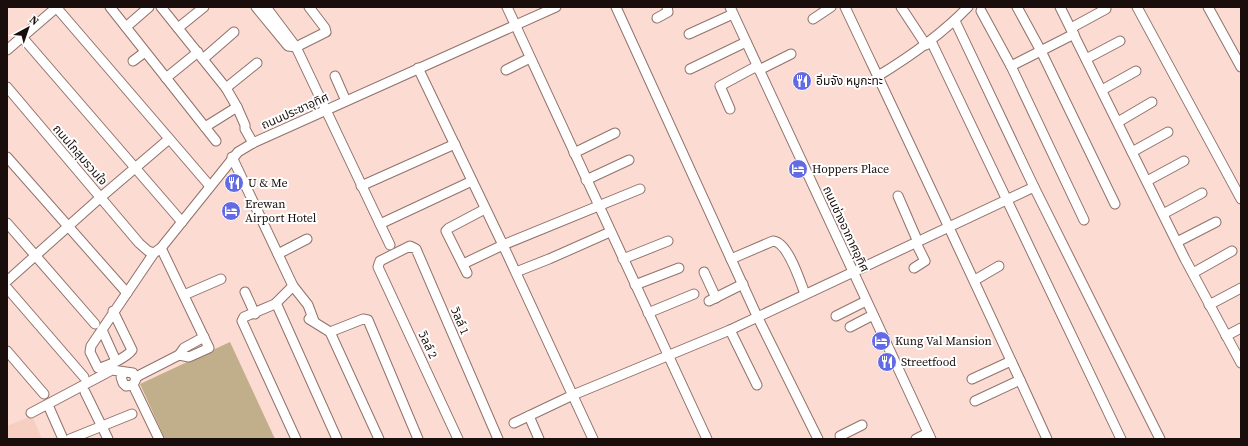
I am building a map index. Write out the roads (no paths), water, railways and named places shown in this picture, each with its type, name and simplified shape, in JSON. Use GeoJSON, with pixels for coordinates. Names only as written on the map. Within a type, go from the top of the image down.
{"type":"FeatureCollection","features":[{"type":"Feature","properties":{"kind":"street"},"geometry":{"type":"LineString","coordinates":[[7,50],[57,7],[209,185]]}},
{"type":"Feature","properties":{"kind":"street"},"geometry":{"type":"LineString","coordinates":[[110,7],[216,141]]}},
{"type":"Feature","properties":{"kind":"street"},"geometry":{"type":"LineString","coordinates":[[126,27],[149,7]]}},
{"type":"Feature","properties":{"kind":"street"},"geometry":{"type":"LineString","coordinates":[[161,7],[226,88],[245,125],[252,134],[252,140]]}},
{"type":"Feature","properties":{"kind":"street"},"geometry":{"type":"LineString","coordinates":[[178,28],[204,7]]}},
{"type":"Feature","properties":{"kind":"street"},"geometry":{"type":"LineString","coordinates":[[256,7],[288,46],[296,47],[326,32],[325,28],[309,7]]}},
{"type":"Feature","properties":{"kind":"street"},"geometry":{"type":"LineString","coordinates":[[266,7],[296,47],[390,245]]}},
{"type":"Feature","properties":{"kind":"street"},"geometry":{"type":"LineString","coordinates":[[507,7],[707,439]]}},
{"type":"Feature","properties":{"kind":"street","name":"ถนนประชาอุทิศ"},"geometry":{"type":"LineString","coordinates":[[116,361],[101,368],[96,366],[89,349],[98,327],[113,311],[158,250],[182,222],[232,157],[252,140],[346,101],[556,7]]}},
{"type":"Feature","properties":{"kind":"street"},"geometry":{"type":"LineString","coordinates":[[616,7],[743,284],[818,439]]}},
{"type":"Feature","properties":{"kind":"street"},"geometry":{"type":"LineString","coordinates":[[657,18],[668,12],[667,7]]}},
{"type":"Feature","properties":{"kind":"street"},"geometry":{"type":"LineString","coordinates":[[813,19],[830,7]]}},
{"type":"Feature","properties":{"kind":"street"},"geometry":{"type":"LineString","coordinates":[[845,7],[948,228],[975,280],[1047,439]]}},
{"type":"Feature","properties":{"kind":"street"},"geometry":{"type":"LineString","coordinates":[[901,7],[928,43],[1007,200],[1121,439]]}},
{"type":"Feature","properties":{"kind":"street"},"geometry":{"type":"LineString","coordinates":[[878,76],[912,56],[955,21],[968,7]]}},
{"type":"Feature","properties":{"kind":"street"},"geometry":{"type":"LineString","coordinates":[[1017,7],[1041,51],[1115,204]]}},
{"type":"Feature","properties":{"kind":"street"},"geometry":{"type":"LineString","coordinates":[[1060,7],[1209,305],[1241,363]]}},
{"type":"Feature","properties":{"kind":"street"},"geometry":{"type":"LineString","coordinates":[[1137,7],[1241,200]]}},
{"type":"Feature","properties":{"kind":"street"},"geometry":{"type":"LineString","coordinates":[[1208,7],[1241,67]]}},
{"type":"Feature","properties":{"kind":"street"},"geometry":{"type":"LineString","coordinates":[[1011,66],[1041,51],[1106,9]]}},
{"type":"Feature","properties":{"kind":"street"},"geometry":{"type":"LineString","coordinates":[[689,34],[731,10]]}},
{"type":"Feature","properties":{"kind":"street","name":"ถนนช่างอากาศอุทิศ"},"geometry":{"type":"LineString","coordinates":[[731,10],[929,436]]}},
{"type":"Feature","properties":{"kind":"street"},"geometry":{"type":"LineString","coordinates":[[981,11],[1011,66],[1084,220]]}},
{"type":"Feature","properties":{"kind":"street"},"geometry":{"type":"LineString","coordinates":[[955,21],[1034,187],[1160,439]]}},
{"type":"Feature","properties":{"kind":"street"},"geometry":{"type":"LineString","coordinates":[[166,78],[234,32]]}},
{"type":"Feature","properties":{"kind":"street"},"geometry":{"type":"LineString","coordinates":[[22,37],[182,222]]}},
{"type":"Feature","properties":{"kind":"street"},"geometry":{"type":"LineString","coordinates":[[1086,59],[1120,41]]}},
{"type":"Feature","properties":{"kind":"street"},"geometry":{"type":"LineString","coordinates":[[690,69],[746,42]]}},
{"type":"Feature","properties":{"kind":"street"},"geometry":{"type":"LineString","coordinates":[[133,61],[145,52]]}},
{"type":"Feature","properties":{"kind":"street"},"geometry":{"type":"LineString","coordinates":[[730,109],[720,86],[791,54]]}},
{"type":"Feature","properties":{"kind":"street"},"geometry":{"type":"LineString","coordinates":[[506,70],[530,58]]}},
{"type":"Feature","properties":{"kind":"street"},"geometry":{"type":"LineString","coordinates":[[226,88],[258,62]]}},
{"type":"Feature","properties":{"kind":"street"},"geometry":{"type":"LineString","coordinates":[[418,68],[485,209],[504,245],[593,439]]}},
{"type":"Feature","properties":{"kind":"street"},"geometry":{"type":"LineString","coordinates":[[1102,90],[1136,71]]}},
{"type":"Feature","properties":{"kind":"street"},"geometry":{"type":"LineString","coordinates":[[335,76],[346,101]]}},
{"type":"Feature","properties":{"kind":"street","name":"ถนนโกสุมรวมใจ"},"geometry":{"type":"LineString","coordinates":[[7,87],[100,196],[7,281]]}},
{"type":"Feature","properties":{"kind":"street"},"geometry":{"type":"LineString","coordinates":[[1118,122],[1152,102]]}},
{"type":"Feature","properties":{"kind":"street"},"geometry":{"type":"LineString","coordinates":[[205,127],[237,107]]}},
{"type":"Feature","properties":{"kind":"street"},"geometry":{"type":"LineString","coordinates":[[1132,152],[1168,132]]}},
{"type":"Feature","properties":{"kind":"street"},"geometry":{"type":"LineString","coordinates":[[574,153],[615,133]]}},
{"type":"Feature","properties":{"kind":"street"},"geometry":{"type":"LineString","coordinates":[[169,139],[100,196],[139,243],[148,251],[158,250],[184,295],[209,348],[189,357],[179,355]]}},
{"type":"Feature","properties":{"kind":"street"},"geometry":{"type":"LineString","coordinates":[[361,186],[455,144]]}},
{"type":"Feature","properties":{"kind":"street"},"geometry":{"type":"LineString","coordinates":[[7,157],[127,293]]}},
{"type":"Feature","properties":{"kind":"street"},"geometry":{"type":"LineString","coordinates":[[232,157],[293,286],[301,297],[302,305],[309,319],[330,332],[379,439]]}},
{"type":"Feature","properties":{"kind":"street"},"geometry":{"type":"LineString","coordinates":[[586,180],[629,160]]}},
{"type":"Feature","properties":{"kind":"street"},"geometry":{"type":"LineString","coordinates":[[1147,181],[1184,161]]}},
{"type":"Feature","properties":{"kind":"street"},"geometry":{"type":"LineString","coordinates":[[380,224],[472,181]]}},
{"type":"Feature","properties":{"kind":"street"},"geometry":{"type":"LineString","coordinates":[[514,423],[573,395],[668,357],[730,330],[1034,187]]}},
{"type":"Feature","properties":{"kind":"street"},"geometry":{"type":"LineString","coordinates":[[463,264],[598,205],[640,189]]}},
{"type":"Feature","properties":{"kind":"street"},"geometry":{"type":"LineString","coordinates":[[1163,214],[1202,193]]}},
{"type":"Feature","properties":{"kind":"street"},"geometry":{"type":"LineString","coordinates":[[898,196],[925,260],[914,268]]}},
{"type":"Feature","properties":{"kind":"street"},"geometry":{"type":"LineString","coordinates":[[467,273],[446,231],[448,228],[485,209]]}},
{"type":"Feature","properties":{"kind":"street"},"geometry":{"type":"LineString","coordinates":[[1177,242],[1216,222]]}},
{"type":"Feature","properties":{"kind":"street"},"geometry":{"type":"LineString","coordinates":[[7,223],[98,327],[116,361],[130,353],[132,350],[113,311]]}},
{"type":"Feature","properties":{"kind":"street"},"geometry":{"type":"LineString","coordinates":[[516,272],[610,232]]}},
{"type":"Feature","properties":{"kind":"street"},"geometry":{"type":"LineString","coordinates":[[278,254],[307,240]]}},
{"type":"Feature","properties":{"kind":"street"},"geometry":{"type":"LineString","coordinates":[[623,259],[668,241]]}},
{"type":"Feature","properties":{"kind":"street"},"geometry":{"type":"LineString","coordinates":[[732,259],[773,241],[778,241],[785,247],[806,294]]}},
{"type":"Feature","properties":{"kind":"street","name":"วิลล์ 1"},"geometry":{"type":"LineString","coordinates":[[380,261],[410,246],[416,249],[498,439]]}},
{"type":"Feature","properties":{"kind":"street"},"geometry":{"type":"LineString","coordinates":[[1193,273],[1232,251]]}},
{"type":"Feature","properties":{"kind":"street","name":"วิลล์ 2"},"geometry":{"type":"LineString","coordinates":[[380,261],[378,267],[458,439]]}},
{"type":"Feature","properties":{"kind":"street"},"geometry":{"type":"LineString","coordinates":[[975,280],[999,266]]}},
{"type":"Feature","properties":{"kind":"street"},"geometry":{"type":"LineString","coordinates":[[635,285],[678,268]]}},
{"type":"Feature","properties":{"kind":"street"},"geometry":{"type":"LineString","coordinates":[[704,272],[713,300],[743,284]]}},
{"type":"Feature","properties":{"kind":"street"},"geometry":{"type":"LineString","coordinates":[[184,295],[221,279]]}},
{"type":"Feature","properties":{"kind":"street"},"geometry":{"type":"LineString","coordinates":[[293,286],[275,304],[255,314],[244,317],[242,321],[296,439]]}},
{"type":"Feature","properties":{"kind":"street"},"geometry":{"type":"LineString","coordinates":[[7,288],[84,377]]}},
{"type":"Feature","properties":{"kind":"street"},"geometry":{"type":"LineString","coordinates":[[1209,305],[1241,288]]}},
{"type":"Feature","properties":{"kind":"street"},"geometry":{"type":"LineString","coordinates":[[245,292],[255,314]]}},
{"type":"Feature","properties":{"kind":"street"},"geometry":{"type":"LineString","coordinates":[[648,313],[694,294]]}},
{"type":"Feature","properties":{"kind":"street"},"geometry":{"type":"LineString","coordinates":[[836,316],[866,301]]}},
{"type":"Feature","properties":{"kind":"street"},"geometry":{"type":"LineString","coordinates":[[275,304],[278,305],[337,439]]}},
{"type":"Feature","properties":{"kind":"street"},"geometry":{"type":"LineString","coordinates":[[850,327],[873,316]]}},
{"type":"Feature","properties":{"kind":"street"},"geometry":{"type":"LineString","coordinates":[[330,332],[363,319],[368,320],[418,439]]}},
{"type":"Feature","properties":{"kind":"street"},"geometry":{"type":"LineString","coordinates":[[1226,336],[1241,328]]}},
{"type":"Feature","properties":{"kind":"street"},"geometry":{"type":"LineString","coordinates":[[730,330],[757,385]]}},
{"type":"Feature","properties":{"kind":"street"},"geometry":{"type":"LineString","coordinates":[[124,373],[121,377],[122,383],[129,386],[134,381],[179,355],[184,348],[204,337]]}},
{"type":"Feature","properties":{"kind":"street"},"geometry":{"type":"LineString","coordinates":[[7,351],[44,394]]}},
{"type":"Feature","properties":{"kind":"street"},"geometry":{"type":"LineString","coordinates":[[972,379],[1011,361]]}},
{"type":"Feature","properties":{"kind":"street"},"geometry":{"type":"LineString","coordinates":[[31,413],[112,370],[124,373],[131,372],[158,439]]}},
{"type":"Feature","properties":{"kind":"street"},"geometry":{"type":"LineString","coordinates":[[975,401],[1020,380]]}},
{"type":"Feature","properties":{"kind":"street"},"geometry":{"type":"LineString","coordinates":[[85,392],[108,439]]}},
{"type":"Feature","properties":{"kind":"street"},"geometry":{"type":"LineString","coordinates":[[48,405],[63,439]]}},
{"type":"Feature","properties":{"kind":"street"},"geometry":{"type":"LineString","coordinates":[[70,439],[132,414]]}},
{"type":"Feature","properties":{"kind":"street"},"geometry":{"type":"LineString","coordinates":[[529,416],[539,439]]}},
{"type":"Feature","properties":{"kind":"street"},"geometry":{"type":"LineString","coordinates":[[840,434],[862,425]]}},
{"type":"Feature","properties":{"kind":"street"},"geometry":{"type":"LineString","coordinates":[[916,439],[929,436]]}},
{"type":"Feature","properties":{"kind":"place","name":"อิ่มจัง หมูกะทะ"},"geometry":{"type":"Point","coordinates":[802,81]}},
{"type":"Feature","properties":{"kind":"place","name":"Hoppers Place"},"geometry":{"type":"Point","coordinates":[798,169]}},
{"type":"Feature","properties":{"kind":"place","name":"U & Me"},"geometry":{"type":"Point","coordinates":[234,183]}},
{"type":"Feature","properties":{"kind":"place","name":"Erewan Airport Hotel"},"geometry":{"type":"Point","coordinates":[231,211]}},
{"type":"Feature","properties":{"kind":"place","name":"Kung Val Mansion"},"geometry":{"type":"Point","coordinates":[881,341]}},
{"type":"Feature","properties":{"kind":"place","name":"Streetfood"},"geometry":{"type":"Point","coordinates":[887,362]}}]}
